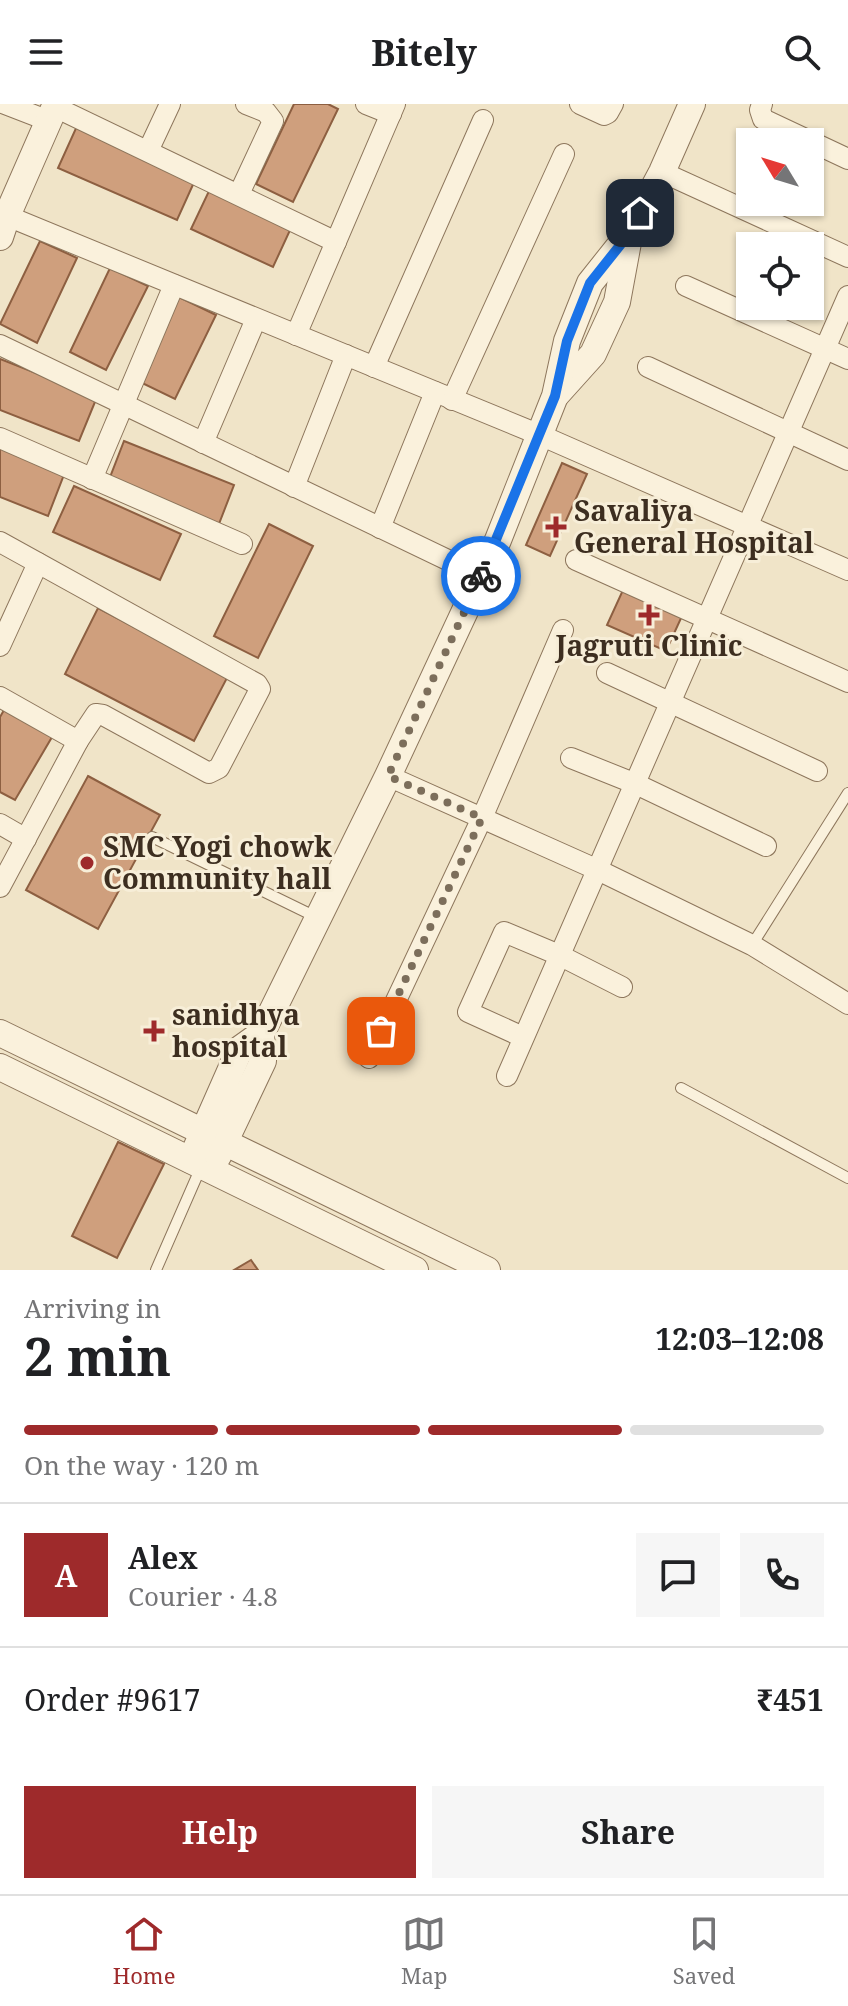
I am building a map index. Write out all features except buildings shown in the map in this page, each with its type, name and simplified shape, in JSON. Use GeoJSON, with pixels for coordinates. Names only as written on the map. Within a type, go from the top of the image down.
{"type":"FeatureCollection","features":[{"type":"Feature","properties":{"kind":"street"},"geometry":{"type":"LineString","coordinates":[[5,104],[53,110],[148,151],[336,242]]}},
{"type":"Feature","properties":{"kind":"street"},"geometry":{"type":"LineString","coordinates":[[148,151],[170,104]]}},
{"type":"Feature","properties":{"kind":"street"},"geometry":{"type":"LineString","coordinates":[[239,194],[273,121],[266,112],[246,104]]}},
{"type":"Feature","properties":{"kind":"street"},"geometry":{"type":"LineString","coordinates":[[296,335],[393,109],[366,104]]}},
{"type":"Feature","properties":{"kind":"street"},"geometry":{"type":"LineString","coordinates":[[580,104],[604,115],[613,104]]}},
{"type":"Feature","properties":{"kind":"street"},"geometry":{"type":"LineString","coordinates":[[202,1165],[214,1137],[240,1049],[261,1034],[388,776],[481,576],[555,396],[593,354],[617,302],[629,234],[662,172],[692,104]]}},
{"type":"Feature","properties":{"kind":"street"},"geometry":{"type":"LineString","coordinates":[[762,104],[763,119],[848,159]]}},
{"type":"Feature","properties":{"kind":"street"},"geometry":{"type":"LineString","coordinates":[[53,110],[2,222],[174,285],[346,355],[540,435],[848,570]]}},
{"type":"Feature","properties":{"kind":"street"},"geometry":{"type":"LineString","coordinates":[[374,367],[483,120]]}},
{"type":"Feature","properties":{"kind":"street"},"geometry":{"type":"LineString","coordinates":[[380,528],[564,154]]}},
{"type":"Feature","properties":{"kind":"street"},"geometry":{"type":"LineString","coordinates":[[662,172],[848,257]]}},
{"type":"Feature","properties":{"kind":"street"},"geometry":{"type":"LineString","coordinates":[[92,479],[174,285]]}},
{"type":"Feature","properties":{"kind":"street"},"geometry":{"type":"LineString","coordinates":[[686,286],[848,359]]}},
{"type":"Feature","properties":{"kind":"street"},"geometry":{"type":"LineString","coordinates":[[507,1076],[848,296]]}},
{"type":"Feature","properties":{"kind":"street"},"geometry":{"type":"LineString","coordinates":[[203,443],[256,319]]}},
{"type":"Feature","properties":{"kind":"street"},"geometry":{"type":"LineString","coordinates":[[0,345],[481,576]]}},
{"type":"Feature","properties":{"kind":"street"},"geometry":{"type":"LineString","coordinates":[[294,487],[346,355]]}},
{"type":"Feature","properties":{"kind":"street"},"geometry":{"type":"LineString","coordinates":[[648,367],[848,460]]}},
{"type":"Feature","properties":{"kind":"street"},"geometry":{"type":"LineString","coordinates":[[0,438],[242,544]]}},
{"type":"Feature","properties":{"kind":"street"},"geometry":{"type":"LineString","coordinates":[[0,542],[257,684],[260,689],[219,768],[214,772],[203,770],[100,714],[92,717],[0,887]]}},
{"type":"Feature","properties":{"kind":"street"},"geometry":{"type":"LineString","coordinates":[[576,560],[848,682]]}},
{"type":"Feature","properties":{"kind":"street"},"geometry":{"type":"LineString","coordinates":[[0,646],[38,563]]}},
{"type":"Feature","properties":{"kind":"street"},"geometry":{"type":"LineString","coordinates":[[369,1058],[482,818],[563,630]]}},
{"type":"Feature","properties":{"kind":"street"},"geometry":{"type":"LineString","coordinates":[[607,673],[817,771]]}},
{"type":"Feature","properties":{"kind":"street"},"geometry":{"type":"LineString","coordinates":[[0,697],[78,741]]}},
{"type":"Feature","properties":{"kind":"street"},"geometry":{"type":"LineString","coordinates":[[571,758],[636,784],[766,846]]}},
{"type":"Feature","properties":{"kind":"street"},"geometry":{"type":"LineString","coordinates":[[388,776],[598,870],[752,945],[848,1004]]}},
{"type":"Feature","properties":{"kind":"street"},"geometry":{"type":"LineString","coordinates":[[0,824],[26,839]]}},
{"type":"Feature","properties":{"kind":"street"},"geometry":{"type":"LineString","coordinates":[[523,1037],[468,1012],[501,935],[507,932],[622,987]]}},
{"type":"Feature","properties":{"kind":"street"},"geometry":{"type":"LineString","coordinates":[[0,1033],[487,1270]]}},
{"type":"Feature","properties":{"kind":"street"},"geometry":{"type":"LineString","coordinates":[[0,1067],[415,1270]]}},
{"type":"Feature","properties":{"kind":"lane"},"geometry":{"type":"LineString","coordinates":[[752,945],[848,793]]}},
{"type":"Feature","properties":{"kind":"lane"},"geometry":{"type":"LineString","coordinates":[[152,837],[318,918]]}},
{"type":"Feature","properties":{"kind":"lane"},"geometry":{"type":"LineString","coordinates":[[681,1088],[848,1178]]}},
{"type":"Feature","properties":{"kind":"lane"},"geometry":{"type":"LineString","coordinates":[[156,1270],[202,1165]]}},
{"type":"Feature","properties":{"kind":"way so far"},"geometry":{"type":"LineString","coordinates":[[381,1031],[482,818],[388,776],[481,576]]}},
{"type":"Feature","properties":{"kind":"place","name":"Savaliya General Hospital"},"geometry":{"type":"Point","coordinates":[556,527]}},
{"type":"Feature","properties":{"kind":"place","name":"Jagruti Clinic"},"geometry":{"type":"Point","coordinates":[649,615]}},
{"type":"Feature","properties":{"kind":"place","name":"SMC Yogi chowk Community hall"},"geometry":{"type":"Point","coordinates":[87,863]}},
{"type":"Feature","properties":{"kind":"place","name":"sanidhya hospital"},"geometry":{"type":"Point","coordinates":[154,1031]}},
{"type":"Feature","properties":{"kind":"route"},"geometry":{"type":"LineString","coordinates":[[481,576],[555,396],[567,341],[590,283],[629,234],[640,213]]}}]}
